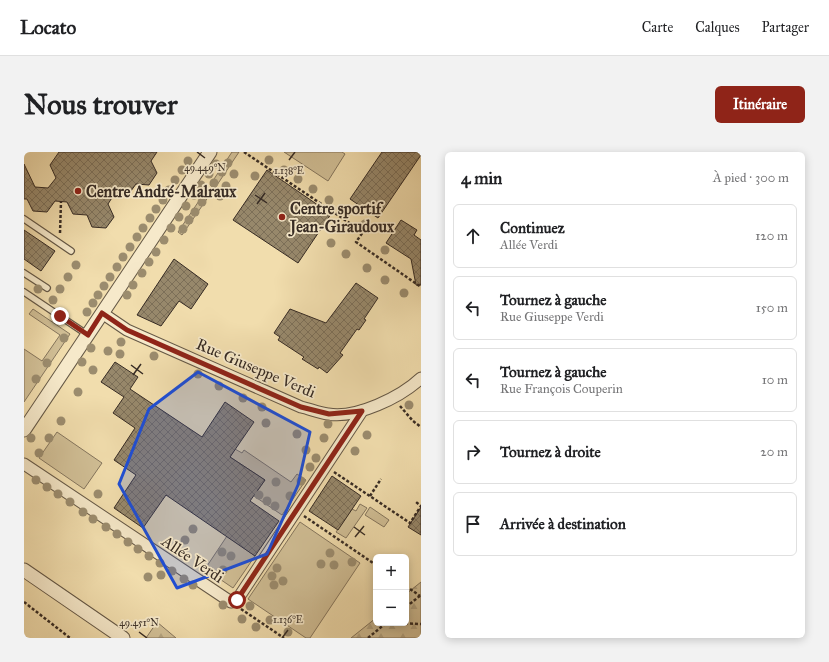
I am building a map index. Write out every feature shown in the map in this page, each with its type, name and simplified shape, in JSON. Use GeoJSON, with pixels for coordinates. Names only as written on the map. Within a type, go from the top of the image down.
{"type":"FeatureCollection","features":[{"type":"Feature","properties":{"kind":"street"},"geometry":{"type":"LineString","coordinates":[[24,430],[210,152]]}},
{"type":"Feature","properties":{"kind":"street","name":"Rue Giuseppe Verdi"},"geometry":{"type":"LineString","coordinates":[[102,313],[127,330],[301,407],[329,414],[362,411],[393,398],[421,378]]}},
{"type":"Feature","properties":{"kind":"street","name":"Allée Verdi"},"geometry":{"type":"LineString","coordinates":[[24,464],[224,599],[231,602],[234,601],[362,411]]}},
{"type":"Feature","properties":{"kind":"street"},"geometry":{"type":"LineString","coordinates":[[24,570],[123,638]]}},
{"type":"Feature","properties":{"kind":"lane"},"geometry":{"type":"LineString","coordinates":[[24,219],[71,251]]}},
{"type":"Feature","properties":{"kind":"lane"},"geometry":{"type":"LineString","coordinates":[[24,272],[47,288]]}},
{"type":"Feature","properties":{"kind":"lane"},"geometry":{"type":"LineString","coordinates":[[24,292],[88,335]]}},
{"type":"Feature","properties":{"kind":"path"},"geometry":{"type":"LineString","coordinates":[[244,152],[363,232],[356,242],[421,287]]}},
{"type":"Feature","properties":{"kind":"path"},"geometry":{"type":"LineString","coordinates":[[59,243],[61,202]]}},
{"type":"Feature","properties":{"kind":"path"},"geometry":{"type":"LineString","coordinates":[[393,398],[413,421],[421,426]]}},
{"type":"Feature","properties":{"kind":"path"},"geometry":{"type":"LineString","coordinates":[[325,466],[410,523],[421,506],[416,502]]}},
{"type":"Feature","properties":{"kind":"path"},"geometry":{"type":"LineString","coordinates":[[370,496],[381,478]]}},
{"type":"Feature","properties":{"kind":"path"},"geometry":{"type":"LineString","coordinates":[[296,510],[373,563]]}},
{"type":"Feature","properties":{"kind":"path"},"geometry":{"type":"LineString","coordinates":[[409,588],[420,596],[409,605]]}},
{"type":"Feature","properties":{"kind":"path"},"geometry":{"type":"LineString","coordinates":[[234,601],[242,610],[284,638]]}},
{"type":"Feature","properties":{"kind":"path"},"geometry":{"type":"LineString","coordinates":[[24,602],[70,638]]}},
{"type":"Feature","properties":{"kind":"path"},"geometry":{"type":"LineString","coordinates":[[409,624],[421,624]]}},
{"type":"Feature","properties":{"kind":"path"},"geometry":{"type":"LineString","coordinates":[[368,638],[382,626]]}},
{"type":"Feature","properties":{"kind":"highlighted area"},"geometry":{"type":"Polygon","coordinates":[[[198,372],[310,432],[298,485],[267,554],[177,588],[119,484],[149,409],[198,372]]]}},
{"type":"Feature","properties":{"kind":"green space"},"geometry":{"type":"Polygon","coordinates":[[[232,152],[239,152],[215,188],[210,185],[232,152]]]}},
{"type":"Feature","properties":{"kind":"green space"},"geometry":{"type":"Polygon","coordinates":[[[284,152],[342,152],[345,154],[328,181],[284,152]]]}},
{"type":"Feature","properties":{"kind":"green space"},"geometry":{"type":"Polygon","coordinates":[[[207,189],[211,193],[182,235],[178,232],[207,189]]]}},
{"type":"Feature","properties":{"kind":"green space"},"geometry":{"type":"Polygon","coordinates":[[[33,309],[70,334],[24,402],[24,349],[42,361],[60,335],[29,314],[33,309]]]}},
{"type":"Feature","properties":{"kind":"green space"},"geometry":{"type":"Polygon","coordinates":[[[57,432],[102,463],[84,489],[39,458],[57,432]]]}},
{"type":"Feature","properties":{"kind":"green space"},"geometry":{"type":"Polygon","coordinates":[[[235,449],[242,453],[244,450],[291,482],[297,474],[306,480],[282,515],[254,496],[265,480],[230,457],[235,449]]]}},
{"type":"Feature","properties":{"kind":"green space"},"geometry":{"type":"Polygon","coordinates":[[[360,504],[367,508],[346,538],[336,532],[352,509],[356,511],[360,504]]]}},
{"type":"Feature","properties":{"kind":"green space"},"geometry":{"type":"Polygon","coordinates":[[[370,507],[389,520],[384,527],[365,515],[370,507]]]}},
{"type":"Feature","properties":{"kind":"green space"},"geometry":{"type":"Polygon","coordinates":[[[300,522],[360,563],[310,638],[306,638],[248,599],[300,522]]]}},
{"type":"Feature","properties":{"kind":"green space"},"geometry":{"type":"Polygon","coordinates":[[[227,536],[255,556],[233,588],[205,569],[227,536]]]}},
{"type":"Feature","properties":{"kind":"green space"},"geometry":{"type":"Polygon","coordinates":[[[421,582],[421,638],[351,638],[373,620],[373,626],[409,626],[409,592],[421,582]]]}},
{"type":"Feature","properties":{"kind":"green space"},"geometry":{"type":"Polygon","coordinates":[[[157,622],[176,638],[146,638],[157,622]]]}},
{"type":"Feature","properties":{"kind":"building","name":"Centre André-Malraux"},"geometry":{"type":"Polygon","coordinates":[[[59,152],[157,152],[151,161],[157,173],[149,185],[136,184],[128,195],[115,193],[108,204],[114,217],[106,228],[92,227],[87,215],[73,214],[67,202],[55,201],[47,212],[33,211],[27,199],[24,199],[24,164],[35,187],[48,188],[56,178],[50,165],[59,152]]]}},
{"type":"Feature","properties":{"kind":"building"},"geometry":{"type":"Polygon","coordinates":[[[382,152],[421,152],[421,155],[378,218],[350,199],[382,152]]]}},
{"type":"Feature","properties":{"kind":"building","name":"Centre sportif Jean-Giraudoux"},"geometry":{"type":"Polygon","coordinates":[[[267,170],[331,214],[298,263],[233,220],[267,170]]]}},
{"type":"Feature","properties":{"kind":"building"},"geometry":{"type":"Polygon","coordinates":[[[401,220],[417,230],[414,235],[421,240],[421,285],[416,285],[411,259],[386,243],[401,220]]]}},
{"type":"Feature","properties":{"kind":"building"},"geometry":{"type":"Polygon","coordinates":[[[24,230],[55,251],[41,271],[24,259],[24,230]]]}},
{"type":"Feature","properties":{"kind":"building"},"geometry":{"type":"Polygon","coordinates":[[[174,259],[208,284],[191,309],[179,301],[161,326],[137,315],[174,259]]]}},
{"type":"Feature","properties":{"kind":"building"},"geometry":{"type":"Polygon","coordinates":[[[356,283],[378,298],[364,319],[366,320],[359,330],[357,329],[340,353],[343,355],[327,373],[319,367],[318,369],[302,359],[304,357],[278,340],[280,337],[274,333],[290,309],[326,323],[356,283]]]}},
{"type":"Feature","properties":{"kind":"building"},"geometry":{"type":"Polygon","coordinates":[[[115,362],[138,377],[130,389],[202,437],[225,402],[254,422],[230,457],[265,480],[250,501],[279,521],[255,556],[166,495],[143,528],[114,508],[136,475],[114,460],[135,428],[113,413],[124,397],[101,382],[115,362]]]}},
{"type":"Feature","properties":{"kind":"building"},"geometry":{"type":"Polygon","coordinates":[[[332,476],[361,496],[338,530],[309,511],[332,476]]]}},
{"type":"Feature","properties":{"kind":"building"},"geometry":{"type":"Polygon","coordinates":[[[421,507],[421,535],[408,527],[421,507]]]}},
{"type":"Feature","properties":{"kind":"place","name":"Centre André-Malraux"},"geometry":{"type":"Point","coordinates":[78,191]}},
{"type":"Feature","properties":{"kind":"place","name":"Centre sportif Jean-Giraudoux"},"geometry":{"type":"Point","coordinates":[282,217]}},
{"type":"Feature","properties":{"kind":"route"},"geometry":{"type":"LineString","coordinates":[[60,316],[88,335],[102,313],[127,330],[301,407],[329,414],[362,411],[237,600]]}}]}
